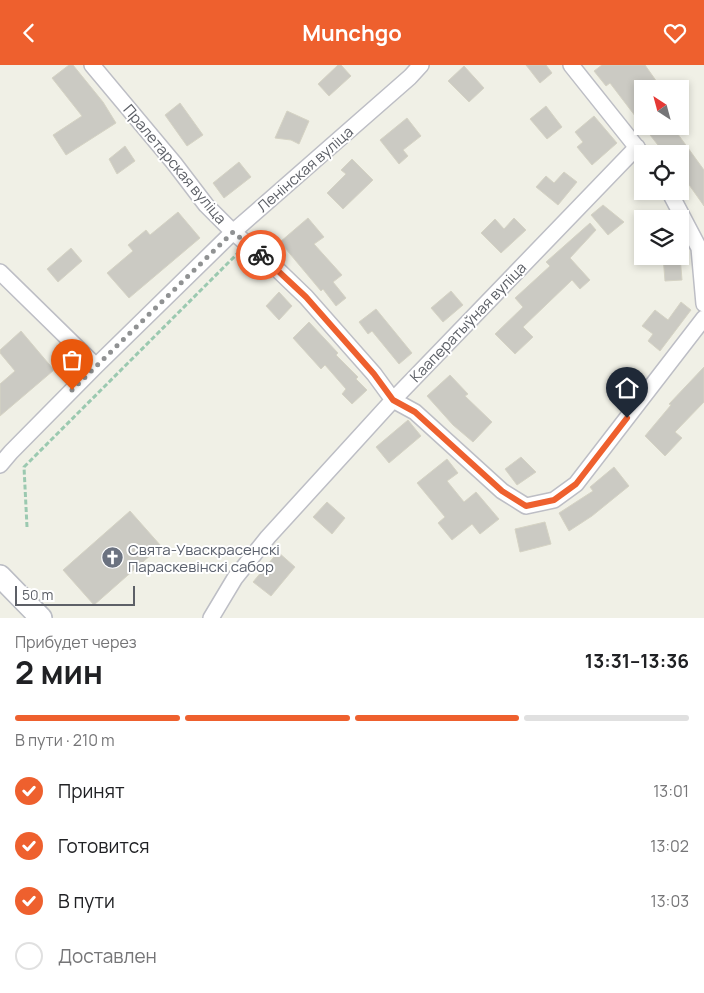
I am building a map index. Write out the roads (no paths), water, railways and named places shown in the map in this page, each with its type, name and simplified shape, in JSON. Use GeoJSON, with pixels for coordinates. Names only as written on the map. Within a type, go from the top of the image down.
{"type":"FeatureCollection","features":[{"type":"Feature","properties":{"kind":"main road"},"geometry":{"type":"LineString","coordinates":[[0,577],[40,618]]}},
{"type":"Feature","properties":{"kind":"street","name":"Пралетарская вуліца"},"geometry":{"type":"LineString","coordinates":[[92,65],[174,163],[206,205],[233,232],[278,269],[306,297],[374,374],[393,400],[415,412],[502,491],[526,506],[554,500],[576,484],[704,318]]}},
{"type":"Feature","properties":{"kind":"street","name":"Ленінская вуліца"},"geometry":{"type":"LineString","coordinates":[[0,465],[96,365],[233,232],[410,77],[421,65]]}},
{"type":"Feature","properties":{"kind":"street"},"geometry":{"type":"LineString","coordinates":[[571,65],[635,145]]}},
{"type":"Feature","properties":{"kind":"street","name":"Кааператыўная вуліца"},"geometry":{"type":"LineString","coordinates":[[211,618],[235,578],[268,537],[393,400],[634,157]]}},
{"type":"Feature","properties":{"kind":"street"},"geometry":{"type":"LineString","coordinates":[[673,200],[699,248],[704,304]]}},
{"type":"Feature","properties":{"kind":"street"},"geometry":{"type":"LineString","coordinates":[[0,271],[96,365]]}},
{"type":"Feature","properties":{"kind":"place","name":"Свята-Уваскрасенскі Параскевінскі сабор"},"geometry":{"type":"Point","coordinates":[112,558]}}]}
